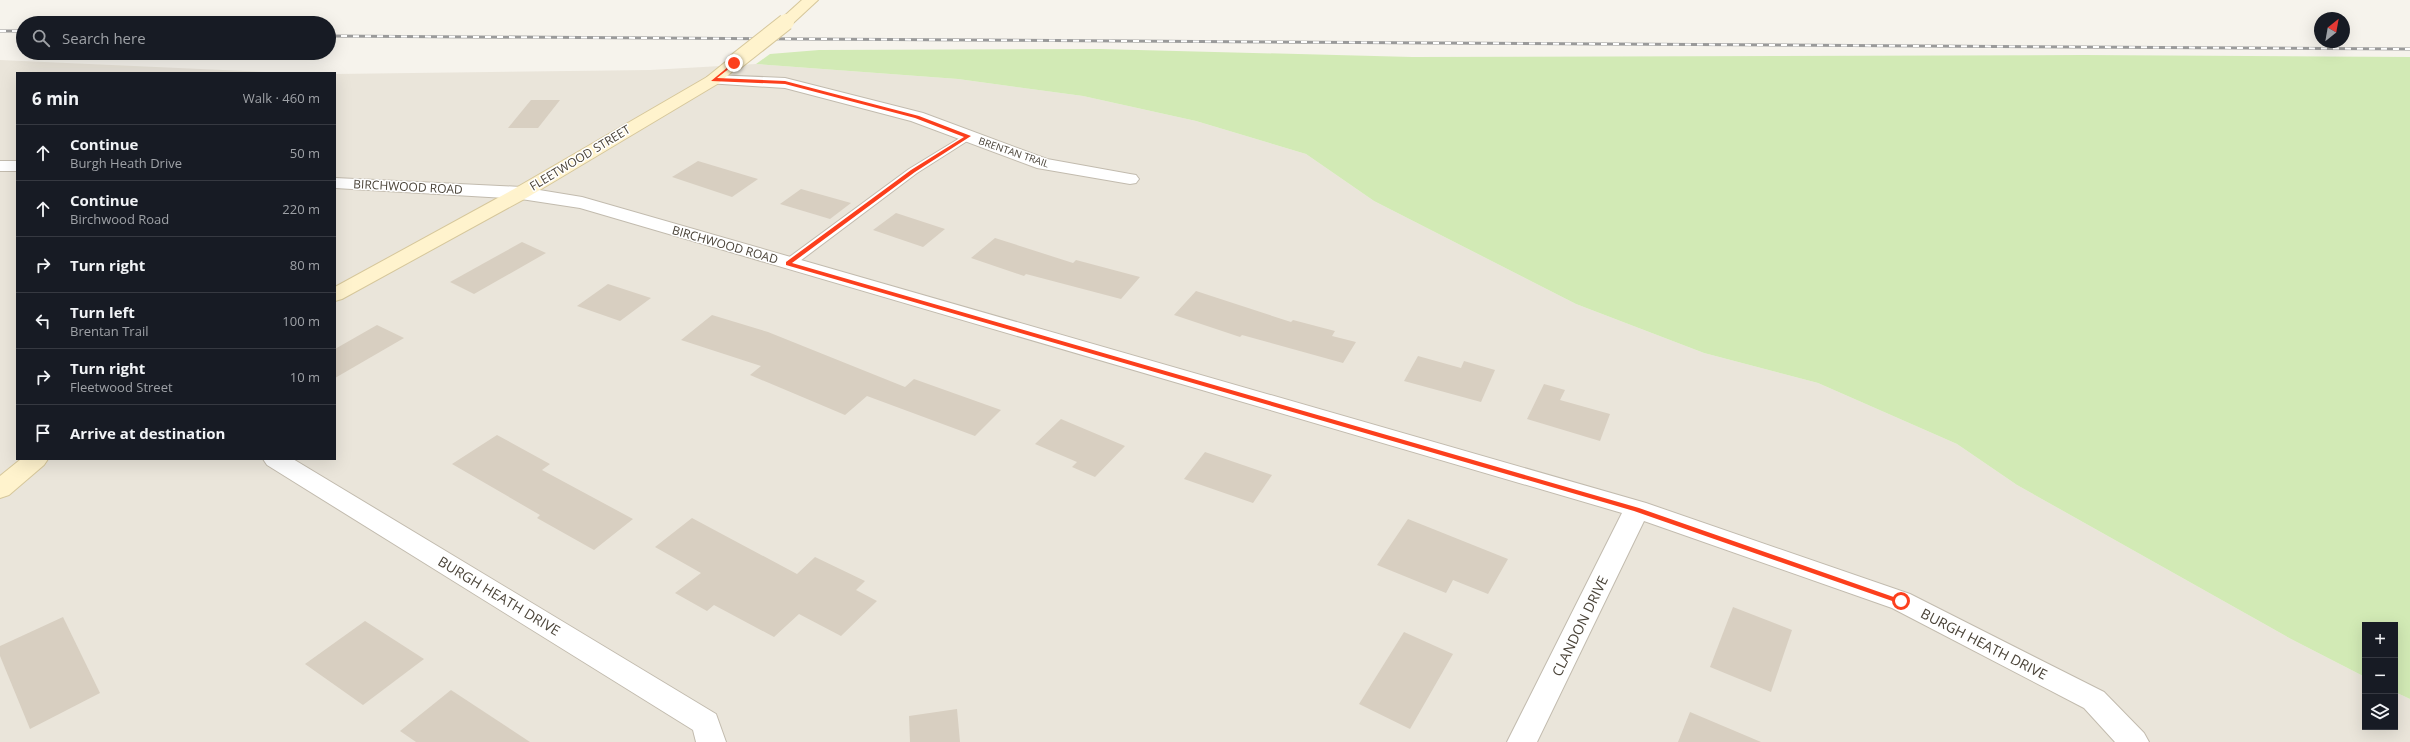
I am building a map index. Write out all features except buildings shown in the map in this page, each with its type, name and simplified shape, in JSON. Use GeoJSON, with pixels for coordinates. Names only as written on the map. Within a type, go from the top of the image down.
{"type":"FeatureCollection","features":[{"type":"Feature","properties":{"kind":"street","name":"FLEETWOOD STREET"},"geometry":{"type":"LineString","coordinates":[[336,294],[521,193],[713,80],[786,22],[811,0]]}},
{"type":"Feature","properties":{"kind":"street","name":"BRENTAN TRAIL"},"geometry":{"type":"LineString","coordinates":[[713,80],[785,83],[917,117],[1043,164],[1130,179]]}},
{"type":"Feature","properties":{"kind":"street"},"geometry":{"type":"LineString","coordinates":[[0,166],[16,166]]}},
{"type":"Feature","properties":{"kind":"street","name":"BIRCHWOOD ROAD"},"geometry":{"type":"LineString","coordinates":[[336,183],[521,193],[582,203],[1637,510]]}},
{"type":"Feature","properties":{"kind":"street"},"geometry":{"type":"LineString","coordinates":[[0,489],[35,460]]}},
{"type":"Feature","properties":{"kind":"street","name":"BURGH HEATH DRIVE"},"geometry":{"type":"LineString","coordinates":[[277,460],[706,722],[711,742]]}},
{"type":"Feature","properties":{"kind":"street","name":"CLANDON DRIVE"},"geometry":{"type":"LineString","coordinates":[[1522,742],[1637,510]]}},
{"type":"Feature","properties":{"kind":"street","name":"BURGH HEATH DRIVE"},"geometry":{"type":"LineString","coordinates":[[1637,510],[1901,601],[2094,700],[2134,742]]}},
{"type":"Feature","properties":{"kind":"lane"},"geometry":{"type":"LineString","coordinates":[[788,264],[913,171],[968,136]]}},
{"type":"Feature","properties":{"kind":"shaded area"},"geometry":{"type":"Polygon","coordinates":[[[0,60],[267,72],[16,72],[16,460],[336,460],[336,74],[650,70],[756,64],[958,79],[1083,96],[1196,121],[1306,154],[1374,201],[1576,304],[1704,353],[1818,383],[1957,444],[2017,485],[2291,639],[2362,675],[2362,730],[2398,730],[2398,693],[2410,699],[2410,742],[0,742],[0,60]]]}},
{"type":"Feature","properties":{"kind":"green space"},"geometry":{"type":"Polygon","coordinates":[[[1100,49],[1412,57],[2083,55],[2410,57],[2410,699],[2398,693],[2398,622],[2362,622],[2362,675],[2291,639],[2017,485],[1957,444],[1818,383],[1704,353],[1576,304],[1374,201],[1306,154],[1196,121],[1083,96],[958,79],[756,64],[770,54],[819,50],[1100,49]]]}},
{"type":"Feature","properties":{"kind":"railway"},"geometry":{"type":"LineString","coordinates":[[0,31],[16,31]]}},
{"type":"Feature","properties":{"kind":"railway"},"geometry":{"type":"LineString","coordinates":[[336,36],[2410,49]]}},
{"type":"Feature","properties":{"kind":"route"},"geometry":{"type":"LineString","coordinates":[[734,63],[713,80],[785,83],[917,117],[968,136],[913,171],[788,264],[1637,510],[1901,601]]}}]}
